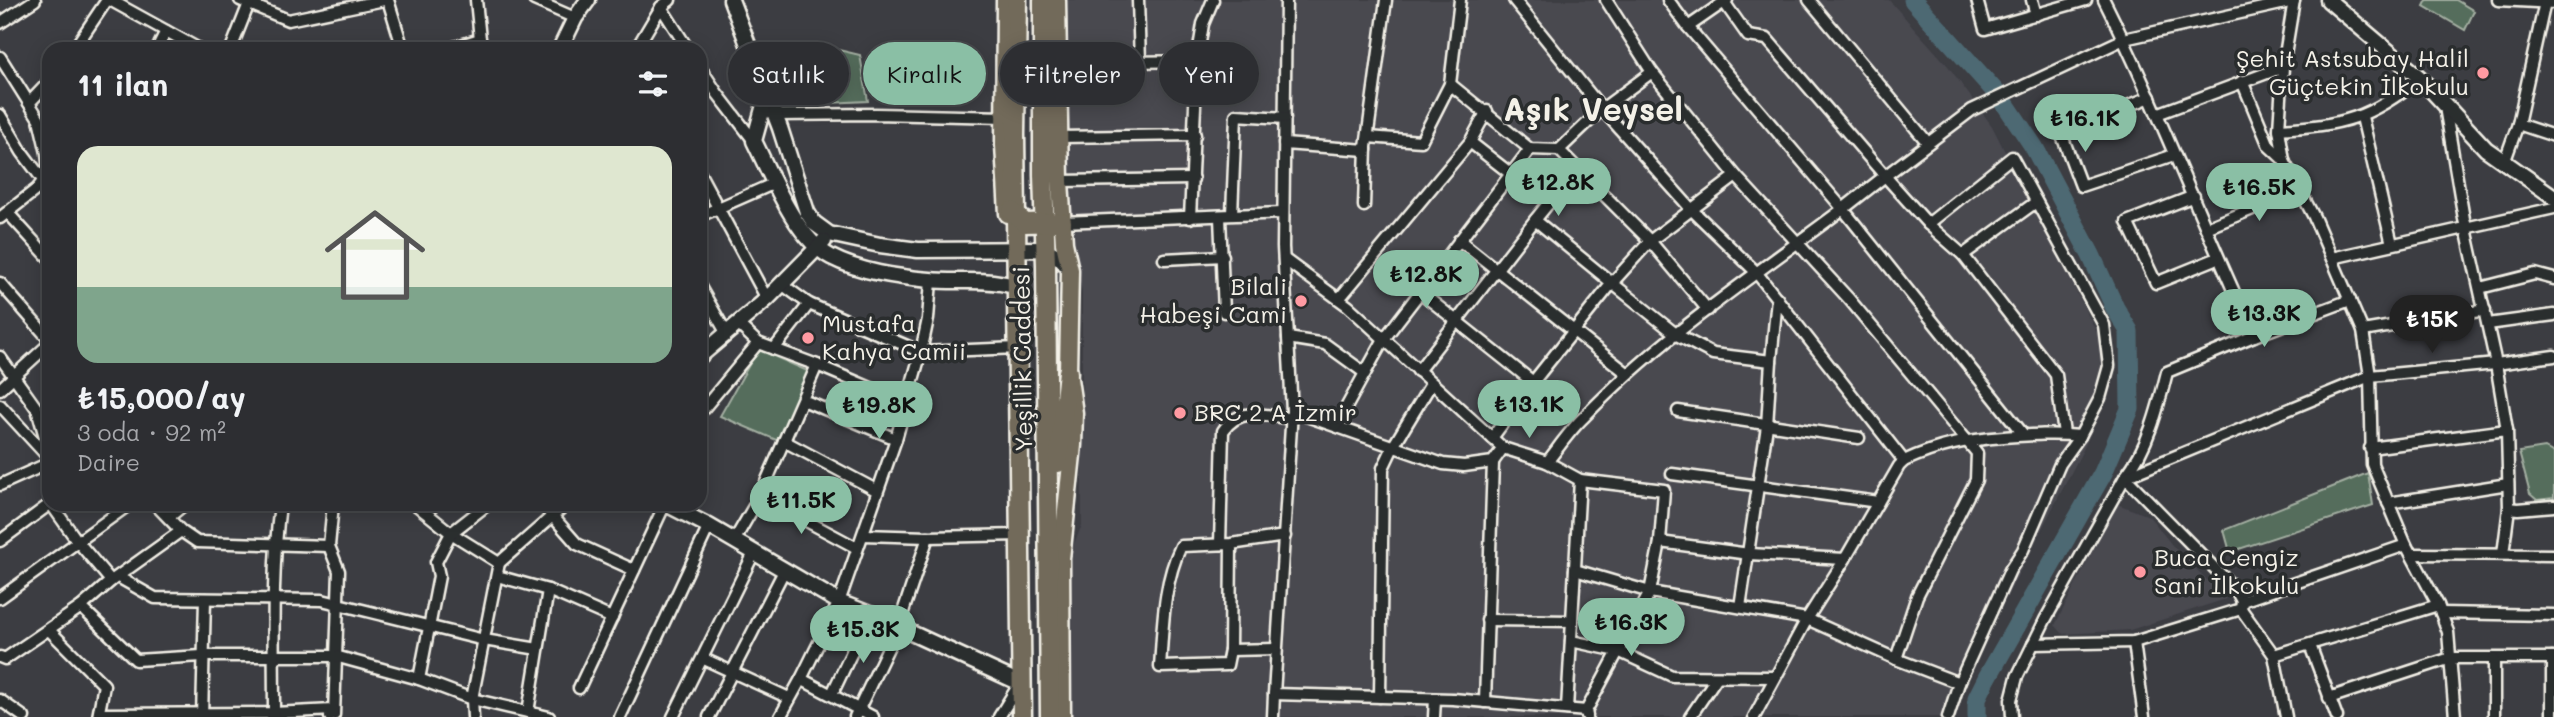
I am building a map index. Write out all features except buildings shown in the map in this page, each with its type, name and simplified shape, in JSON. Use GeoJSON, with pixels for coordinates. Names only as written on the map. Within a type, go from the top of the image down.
{"type":"FeatureCollection","features":[{"type":"Feature","properties":{"kind":"highway","name":"Yeşillik Caddesi"},"geometry":{"type":"LineString","coordinates":[[1017,0],[1012,211],[1018,348],[1022,717]]}},
{"type":"Feature","properties":{"kind":"highway","name":"Yeşillik Caddesi"},"geometry":{"type":"LineString","coordinates":[[1043,0],[1054,223],[1045,249],[1051,717]]}},
{"type":"Feature","properties":{"kind":"highway"},"geometry":{"type":"LineString","coordinates":[[1012,211],[1026,223],[1054,223]]}},
{"type":"Feature","properties":{"kind":"highway"},"geometry":{"type":"LineString","coordinates":[[1049,496],[1057,477],[1068,372]]}},
{"type":"Feature","properties":{"kind":"main road"},"geometry":{"type":"LineString","coordinates":[[563,42],[575,18],[588,0]]}},
{"type":"Feature","properties":{"kind":"main road"},"geometry":{"type":"LineString","coordinates":[[731,0],[747,42]]}},
{"type":"Feature","properties":{"kind":"main road"},"geometry":{"type":"LineString","coordinates":[[1005,0],[1005,117],[1012,211]]}},
{"type":"Feature","properties":{"kind":"main road"},"geometry":{"type":"LineString","coordinates":[[1057,0],[1058,42]]}},
{"type":"Feature","properties":{"kind":"main road"},"geometry":{"type":"LineString","coordinates":[[2328,0],[2420,78],[2486,149],[2554,197]]}},
{"type":"Feature","properties":{"kind":"main road"},"geometry":{"type":"LineString","coordinates":[[2339,0],[2368,32]]}},
{"type":"Feature","properties":{"kind":"main road"},"geometry":{"type":"LineString","coordinates":[[764,105],[754,141],[794,219],[819,248],[830,256],[862,270],[931,281],[992,280],[1014,292]]}},
{"type":"Feature","properties":{"kind":"main road"},"geometry":{"type":"LineString","coordinates":[[771,105],[807,212],[814,223],[829,234],[918,250],[1045,249],[1060,258],[1070,270]]}},
{"type":"Feature","properties":{"kind":"main road"},"geometry":{"type":"LineString","coordinates":[[1059,105],[1060,181],[1054,223],[1064,243],[1070,270],[1068,372],[1074,413],[1060,559],[1062,717]]}},
{"type":"Feature","properties":{"kind":"main road"},"geometry":{"type":"LineString","coordinates":[[707,350],[783,285],[829,234]]}},
{"type":"Feature","properties":{"kind":"main road"},"geometry":{"type":"LineString","coordinates":[[679,511],[839,602],[1020,683]]}},
{"type":"Feature","properties":{"kind":"street"},"geometry":{"type":"LineString","coordinates":[[0,23],[35,0]]}},
{"type":"Feature","properties":{"kind":"street"},"geometry":{"type":"LineString","coordinates":[[79,42],[108,0],[186,42]]}},
{"type":"Feature","properties":{"kind":"street"},"geometry":{"type":"LineString","coordinates":[[233,42],[246,1],[288,20],[386,0],[401,42]]}},
{"type":"Feature","properties":{"kind":"street"},"geometry":{"type":"LineString","coordinates":[[475,0],[480,42]]}},
{"type":"Feature","properties":{"kind":"street"},"geometry":{"type":"LineString","coordinates":[[534,0],[575,18]]}},
{"type":"Feature","properties":{"kind":"street"},"geometry":{"type":"LineString","coordinates":[[1139,0],[1140,42]]}},
{"type":"Feature","properties":{"kind":"street"},"geometry":{"type":"LineString","coordinates":[[1200,42],[1203,24],[1213,0]]}},
{"type":"Feature","properties":{"kind":"street"},"geometry":{"type":"LineString","coordinates":[[1273,717],[1292,415],[1283,213],[1286,0]]}},
{"type":"Feature","properties":{"kind":"street"},"geometry":{"type":"LineString","coordinates":[[1364,206],[1366,150],[1386,0]]}},
{"type":"Feature","properties":{"kind":"street"},"geometry":{"type":"LineString","coordinates":[[1368,137],[1420,141],[1450,84],[1461,0]]}},
{"type":"Feature","properties":{"kind":"street"},"geometry":{"type":"LineString","coordinates":[[1514,0],[1602,109],[1692,210],[1756,272],[1904,461]]}},
{"type":"Feature","properties":{"kind":"street"},"geometry":{"type":"LineString","coordinates":[[1606,0],[1652,72],[1736,176],[1849,299],[1977,453],[1976,480],[1917,596],[1896,659]]}},
{"type":"Feature","properties":{"kind":"street"},"geometry":{"type":"LineString","coordinates":[[1668,0],[1843,209],[2023,434]]}},
{"type":"Feature","properties":{"kind":"street"},"geometry":{"type":"LineString","coordinates":[[1809,0],[1928,144]]}},
{"type":"Feature","properties":{"kind":"street"},"geometry":{"type":"LineString","coordinates":[[1977,0],[1985,29],[2086,0]]}},
{"type":"Feature","properties":{"kind":"street"},"geometry":{"type":"LineString","coordinates":[[2032,0],[2036,15]]}},
{"type":"Feature","properties":{"kind":"street"},"geometry":{"type":"LineString","coordinates":[[2104,0],[2150,97],[2254,336]]}},
{"type":"Feature","properties":{"kind":"street"},"geometry":{"type":"LineString","coordinates":[[2498,0],[2549,3],[2518,124],[2504,163]]}},
{"type":"Feature","properties":{"kind":"street"},"geometry":{"type":"LineString","coordinates":[[1688,27],[1725,1],[1748,36],[1767,39],[1928,224],[1963,255],[2056,375],[2064,434]]}},
{"type":"Feature","properties":{"kind":"street"},"geometry":{"type":"LineString","coordinates":[[1547,463],[1582,418],[1628,374],[1756,272],[1972,110],[2124,39],[2294,1],[2283,67],[2279,128],[2284,161]]}},
{"type":"Feature","properties":{"kind":"street"},"geometry":{"type":"LineString","coordinates":[[640,42],[665,3]]}},
{"type":"Feature","properties":{"kind":"street"},"geometry":{"type":"LineString","coordinates":[[665,3],[684,42]]}},
{"type":"Feature","properties":{"kind":"street"},"geometry":{"type":"LineString","coordinates":[[160,42],[166,31]]}},
{"type":"Feature","properties":{"kind":"street"},"geometry":{"type":"LineString","coordinates":[[0,57],[39,119],[42,130]]}},
{"type":"Feature","properties":{"kind":"street"},"geometry":{"type":"LineString","coordinates":[[2157,114],[2283,67]]}},
{"type":"Feature","properties":{"kind":"street"},"geometry":{"type":"LineString","coordinates":[[1559,150],[1602,109],[1652,72]]}},
{"type":"Feature","properties":{"kind":"street"},"geometry":{"type":"LineString","coordinates":[[707,78],[754,141]]}},
{"type":"Feature","properties":{"kind":"street"},"geometry":{"type":"LineString","coordinates":[[2279,128],[2323,126],[2362,117],[2399,96],[2420,78]]}},
{"type":"Feature","properties":{"kind":"street"},"geometry":{"type":"LineString","coordinates":[[2242,81],[2269,146],[2284,161],[2300,190],[2363,331],[2370,376],[2372,464],[2409,549],[2440,609],[2448,632],[2455,717]]}},
{"type":"Feature","properties":{"kind":"street"},"geometry":{"type":"LineString","coordinates":[[1450,84],[1487,111],[1530,149],[1559,150],[1650,241],[1708,310]]}},
{"type":"Feature","properties":{"kind":"street"},"geometry":{"type":"LineString","coordinates":[[29,103],[42,89]]}},
{"type":"Feature","properties":{"kind":"street"},"geometry":{"type":"LineString","coordinates":[[2150,97],[2061,133],[2081,186],[2174,155]]}},
{"type":"Feature","properties":{"kind":"street"},"geometry":{"type":"LineString","coordinates":[[1190,218],[1196,105]]}},
{"type":"Feature","properties":{"kind":"street"},"geometry":{"type":"LineString","coordinates":[[2445,107],[2507,430],[2509,508],[2503,554]]}},
{"type":"Feature","properties":{"kind":"street"},"geometry":{"type":"LineString","coordinates":[[1339,299],[1470,142],[1487,111]]}},
{"type":"Feature","properties":{"kind":"street"},"geometry":{"type":"LineString","coordinates":[[0,115],[42,179]]}},
{"type":"Feature","properties":{"kind":"street"},"geometry":{"type":"LineString","coordinates":[[775,115],[1005,117]]}},
{"type":"Feature","properties":{"kind":"street"},"geometry":{"type":"LineString","coordinates":[[1232,214],[1236,115],[1285,118]]}},
{"type":"Feature","properties":{"kind":"street"},"geometry":{"type":"LineString","coordinates":[[2362,117],[2392,244]]}},
{"type":"Feature","properties":{"kind":"street"},"geometry":{"type":"LineString","coordinates":[[2518,124],[2554,136]]}},
{"type":"Feature","properties":{"kind":"street"},"geometry":{"type":"LineString","coordinates":[[1059,137],[1195,135]]}},
{"type":"Feature","properties":{"kind":"street"},"geometry":{"type":"LineString","coordinates":[[1470,142],[1511,174]]}},
{"type":"Feature","properties":{"kind":"street"},"geometry":{"type":"LineString","coordinates":[[1284,144],[1366,150]]}},
{"type":"Feature","properties":{"kind":"street"},"geometry":{"type":"LineString","coordinates":[[1336,426],[1384,340],[1530,149]]}},
{"type":"Feature","properties":{"kind":"street"},"geometry":{"type":"LineString","coordinates":[[1928,224],[2012,156],[2104,325],[2109,366],[2100,398],[2080,436],[2060,464],[2023,550],[2010,570],[1959,683],[1948,717]]}},
{"type":"Feature","properties":{"kind":"street"},"geometry":{"type":"LineString","coordinates":[[1418,371],[1577,168]]}},
{"type":"Feature","properties":{"kind":"street"},"geometry":{"type":"LineString","coordinates":[[1492,438],[1573,330],[1650,241],[1736,176]]}},
{"type":"Feature","properties":{"kind":"street"},"geometry":{"type":"LineString","coordinates":[[1060,181],[1193,178]]}},
{"type":"Feature","properties":{"kind":"street"},"geometry":{"type":"LineString","coordinates":[[707,213],[775,183]]}},
{"type":"Feature","properties":{"kind":"street"},"geometry":{"type":"LineString","coordinates":[[42,186],[4,216],[42,251]]}},
{"type":"Feature","properties":{"kind":"street"},"geometry":{"type":"LineString","coordinates":[[707,188],[768,299]]}},
{"type":"Feature","properties":{"kind":"street"},"geometry":{"type":"LineString","coordinates":[[2206,228],[2300,190]]}},
{"type":"Feature","properties":{"kind":"street"},"geometry":{"type":"LineString","coordinates":[[2194,196],[2127,222],[2156,283],[2218,258]]}},
{"type":"Feature","properties":{"kind":"street"},"geometry":{"type":"LineString","coordinates":[[1963,255],[2036,202]]}},
{"type":"Feature","properties":{"kind":"street"},"geometry":{"type":"LineString","coordinates":[[2332,258],[2554,208]]}},
{"type":"Feature","properties":{"kind":"street"},"geometry":{"type":"LineString","coordinates":[[1054,223],[1283,213]]}},
{"type":"Feature","properties":{"kind":"street"},"geometry":{"type":"LineString","coordinates":[[1220,217],[1224,312]]}},
{"type":"Feature","properties":{"kind":"street"},"geometry":{"type":"LineString","coordinates":[[1535,220],[1677,335],[1713,354],[1771,361]]}},
{"type":"Feature","properties":{"kind":"street"},"geometry":{"type":"LineString","coordinates":[[1459,240],[1628,374]]}},
{"type":"Feature","properties":{"kind":"street"},"geometry":{"type":"LineString","coordinates":[[1164,259],[1223,256]]}},
{"type":"Feature","properties":{"kind":"street"},"geometry":{"type":"LineString","coordinates":[[1274,694],[1485,702],[1567,709],[1586,714],[1650,592],[1660,542],[1664,490],[1580,480],[1547,463],[1503,448],[1339,299],[1284,259]]}},
{"type":"Feature","properties":{"kind":"street"},"geometry":{"type":"LineString","coordinates":[[2480,288],[2535,274],[2554,279]]}},
{"type":"Feature","properties":{"kind":"street"},"geometry":{"type":"LineString","coordinates":[[780,717],[839,602],[863,535],[876,490],[896,439],[921,352],[928,319],[931,281]]}},
{"type":"Feature","properties":{"kind":"street"},"geometry":{"type":"LineString","coordinates":[[0,284],[42,334]]}},
{"type":"Feature","properties":{"kind":"street"},"geometry":{"type":"LineString","coordinates":[[783,285],[809,304],[921,352],[1018,348]]}},
{"type":"Feature","properties":{"kind":"street"},"geometry":{"type":"LineString","coordinates":[[1420,292],[1534,382]]}},
{"type":"Feature","properties":{"kind":"street"},"geometry":{"type":"LineString","coordinates":[[707,295],[733,329],[758,343],[906,403]]}},
{"type":"Feature","properties":{"kind":"street"},"geometry":{"type":"LineString","coordinates":[[1740,607],[1768,426],[1777,298]]}},
{"type":"Feature","properties":{"kind":"street"},"geometry":{"type":"LineString","coordinates":[[2012,717],[2011,700],[2017,677],[2125,477],[2136,463],[2158,408],[2168,372],[2350,300]]}},
{"type":"Feature","properties":{"kind":"street"},"geometry":{"type":"LineString","coordinates":[[774,349],[809,304]]}},
{"type":"Feature","properties":{"kind":"street"},"geometry":{"type":"LineString","coordinates":[[2363,331],[2485,310]]}},
{"type":"Feature","properties":{"kind":"street"},"geometry":{"type":"LineString","coordinates":[[2488,324],[2554,315]]}},
{"type":"Feature","properties":{"kind":"street"},"geometry":{"type":"LineString","coordinates":[[1288,338],[1325,344],[1365,373]]}},
{"type":"Feature","properties":{"kind":"street"},"geometry":{"type":"LineString","coordinates":[[707,405],[758,343]]}},
{"type":"Feature","properties":{"kind":"street"},"geometry":{"type":"LineString","coordinates":[[0,389],[42,349]]}},
{"type":"Feature","properties":{"kind":"street"},"geometry":{"type":"LineString","coordinates":[[2125,477],[2370,376],[2554,356]]}},
{"type":"Feature","properties":{"kind":"street"},"geometry":{"type":"LineString","coordinates":[[0,357],[37,409],[42,426]]}},
{"type":"Feature","properties":{"kind":"street"},"geometry":{"type":"LineString","coordinates":[[734,541],[760,496],[817,365]]}},
{"type":"Feature","properties":{"kind":"street"},"geometry":{"type":"LineString","coordinates":[[1380,697],[1383,468],[1431,384]]}},
{"type":"Feature","properties":{"kind":"street"},"geometry":{"type":"LineString","coordinates":[[803,400],[896,439]]}},
{"type":"Feature","properties":{"kind":"street"},"geometry":{"type":"LineString","coordinates":[[0,405],[42,453]]}},
{"type":"Feature","properties":{"kind":"street"},"geometry":{"type":"LineString","coordinates":[[1678,411],[1859,438]]}},
{"type":"Feature","properties":{"kind":"street"},"geometry":{"type":"LineString","coordinates":[[1285,536],[1226,544],[1181,546],[1171,566],[1160,667],[1227,665],[1230,650],[1226,544],[1223,431],[1229,421],[1240,415],[1292,415],[1336,426],[1443,464],[1464,466],[1493,462]]}},
{"type":"Feature","properties":{"kind":"street"},"geometry":{"type":"LineString","coordinates":[[2370,448],[2507,430]]}},
{"type":"Feature","properties":{"kind":"street"},"geometry":{"type":"LineString","coordinates":[[1754,717],[1807,619],[1904,461],[1932,448],[1967,440],[2023,434],[2080,436]]}},
{"type":"Feature","properties":{"kind":"street"},"geometry":{"type":"LineString","coordinates":[[784,442],[876,490]]}},
{"type":"Feature","properties":{"kind":"street"},"geometry":{"type":"LineString","coordinates":[[1485,702],[1493,462],[1503,448]]}},
{"type":"Feature","properties":{"kind":"street"},"geometry":{"type":"LineString","coordinates":[[0,485],[42,464]]}},
{"type":"Feature","properties":{"kind":"street"},"geometry":{"type":"LineString","coordinates":[[1672,474],[1878,502]]}},
{"type":"Feature","properties":{"kind":"street"},"geometry":{"type":"LineString","coordinates":[[2125,477],[2236,590],[2241,605],[2274,655],[2286,717]]}},
{"type":"Feature","properties":{"kind":"street"},"geometry":{"type":"LineString","coordinates":[[1567,709],[1580,480]]}},
{"type":"Feature","properties":{"kind":"street"},"geometry":{"type":"LineString","coordinates":[[2388,503],[2508,484]]}},
{"type":"Feature","properties":{"kind":"street"},"geometry":{"type":"LineString","coordinates":[[760,496],[857,548]]}},
{"type":"Feature","properties":{"kind":"street"},"geometry":{"type":"LineString","coordinates":[[2509,508],[2554,506]]}},
{"type":"Feature","properties":{"kind":"street"},"geometry":{"type":"LineString","coordinates":[[0,541],[42,511]]}},
{"type":"Feature","properties":{"kind":"street"},"geometry":{"type":"LineString","coordinates":[[56,511],[78,542],[114,579],[155,598],[322,600],[484,640],[538,649]]}},
{"type":"Feature","properties":{"kind":"street"},"geometry":{"type":"LineString","coordinates":[[0,598],[120,511]]}},
{"type":"Feature","properties":{"kind":"street"},"geometry":{"type":"LineString","coordinates":[[163,511],[181,531],[197,542],[329,546]]}},
{"type":"Feature","properties":{"kind":"street"},"geometry":{"type":"LineString","coordinates":[[169,517],[177,511]]}},
{"type":"Feature","properties":{"kind":"street"},"geometry":{"type":"LineString","coordinates":[[274,715],[273,601],[279,511]]}},
{"type":"Feature","properties":{"kind":"street"},"geometry":{"type":"LineString","coordinates":[[48,630],[104,685],[99,715],[332,715],[339,571],[329,546],[332,511]]}},
{"type":"Feature","properties":{"kind":"street"},"geometry":{"type":"LineString","coordinates":[[424,511],[451,533],[499,564]]}},
{"type":"Feature","properties":{"kind":"street"},"geometry":{"type":"LineString","coordinates":[[419,679],[439,576],[436,562],[451,533],[479,511]]}},
{"type":"Feature","properties":{"kind":"street"},"geometry":{"type":"LineString","coordinates":[[548,511],[577,544],[634,570]]}},
{"type":"Feature","properties":{"kind":"street"},"geometry":{"type":"LineString","coordinates":[[473,717],[472,699],[499,564],[558,511]]}},
{"type":"Feature","properties":{"kind":"street"},"geometry":{"type":"LineString","coordinates":[[579,688],[662,511]]}},
{"type":"Feature","properties":{"kind":"street"},"geometry":{"type":"LineString","coordinates":[[620,717],[709,526]]}},
{"type":"Feature","properties":{"kind":"street"},"geometry":{"type":"LineString","coordinates":[[0,657],[5,659],[48,630],[181,531]]}},
{"type":"Feature","properties":{"kind":"street"},"geometry":{"type":"LineString","coordinates":[[863,535],[1020,536]]}},
{"type":"Feature","properties":{"kind":"street"},"geometry":{"type":"LineString","coordinates":[[857,713],[898,627],[928,537]]}},
{"type":"Feature","properties":{"kind":"street"},"geometry":{"type":"LineString","coordinates":[[1660,542],[1749,554],[1845,559]]}},
{"type":"Feature","properties":{"kind":"street"},"geometry":{"type":"LineString","coordinates":[[2033,644],[2134,642],[2409,549],[2554,555]]}},
{"type":"Feature","properties":{"kind":"street"},"geometry":{"type":"LineString","coordinates":[[673,717],[704,659],[754,553]]}},
{"type":"Feature","properties":{"kind":"street"},"geometry":{"type":"LineString","coordinates":[[1575,570],[1650,592],[1807,619],[1896,659],[1959,683]]}},
{"type":"Feature","properties":{"kind":"street"},"geometry":{"type":"LineString","coordinates":[[709,717],[784,571]]}},
{"type":"Feature","properties":{"kind":"street"},"geometry":{"type":"LineString","coordinates":[[497,576],[548,590],[612,618]]}},
{"type":"Feature","properties":{"kind":"street"},"geometry":{"type":"LineString","coordinates":[[528,712],[548,590]]}},
{"type":"Feature","properties":{"kind":"street"},"geometry":{"type":"LineString","coordinates":[[202,715],[205,599]]}},
{"type":"Feature","properties":{"kind":"street"},"geometry":{"type":"LineString","coordinates":[[81,607],[136,660],[202,656],[335,656],[419,679],[472,699],[549,717]]}},
{"type":"Feature","properties":{"kind":"street"},"geometry":{"type":"LineString","coordinates":[[2274,655],[2440,609],[2554,615]]}},
{"type":"Feature","properties":{"kind":"street"},"geometry":{"type":"LineString","coordinates":[[832,694],[870,614]]}},
{"type":"Feature","properties":{"kind":"street"},"geometry":{"type":"LineString","coordinates":[[1487,620],[1572,621]]}},
{"type":"Feature","properties":{"kind":"street"},"geometry":{"type":"LineString","coordinates":[[1571,641],[1618,651],[1672,676],[1775,677]]}},
{"type":"Feature","properties":{"kind":"street"},"geometry":{"type":"LineString","coordinates":[[2134,642],[2144,717]]}},
{"type":"Feature","properties":{"kind":"street"},"geometry":{"type":"LineString","coordinates":[[2310,645],[2337,717]]}},
{"type":"Feature","properties":{"kind":"street"},"geometry":{"type":"LineString","coordinates":[[1230,650],[1276,649]]}},
{"type":"Feature","properties":{"kind":"street"},"geometry":{"type":"LineString","coordinates":[[2329,698],[2451,658],[2553,658],[2552,717]]}},
{"type":"Feature","properties":{"kind":"street"},"geometry":{"type":"LineString","coordinates":[[704,659],[789,698]]}},
{"type":"Feature","properties":{"kind":"street"},"geometry":{"type":"LineString","coordinates":[[2494,659],[2494,717]]}},
{"type":"Feature","properties":{"kind":"street"},"geometry":{"type":"LineString","coordinates":[[1690,717],[1717,677]]}},
{"type":"Feature","properties":{"kind":"street"},"geometry":{"type":"LineString","coordinates":[[801,679],[832,694],[857,713],[873,717]]}},
{"type":"Feature","properties":{"kind":"street"},"geometry":{"type":"LineString","coordinates":[[999,717],[1020,683]]}},
{"type":"Feature","properties":{"kind":"street"},"geometry":{"type":"LineString","coordinates":[[1434,717],[1435,699]]}},
{"type":"Feature","properties":{"kind":"street"},"geometry":{"type":"LineString","coordinates":[[0,700],[9,712],[24,717]]}},
{"type":"Feature","properties":{"kind":"street"},"geometry":{"type":"LineString","coordinates":[[500,706],[503,717]]}},
{"type":"Feature","properties":{"kind":"shaded area"},"geometry":{"type":"Polygon","coordinates":[[[1066,0],[1889,0],[1948,66],[1992,126],[2115,368],[2086,444],[1980,648],[1957,707],[1957,717],[1071,717],[1067,560],[1082,525],[1082,291],[1063,190],[1064,105],[1145,105],[1145,42],[1065,42],[1066,0]]]}},
{"type":"Feature","properties":{"kind":"shaded area","name":"Buca Cengiz Sani İlkokulu"},"geometry":{"type":"Polygon","coordinates":[[[2117,504],[2149,516],[2172,545],[2226,599],[2130,630],[2063,634],[2055,625],[2117,504]]]}},
{"type":"Feature","properties":{"kind":"green space"},"geometry":{"type":"Polygon","coordinates":[[[2427,0],[2456,0],[2474,11],[2465,30],[2424,6],[2427,0]]]}},
{"type":"Feature","properties":{"kind":"green space"},"geometry":{"type":"Polygon","coordinates":[[[849,52],[860,55],[863,101],[849,102],[849,52]]]}},
{"type":"Feature","properties":{"kind":"green space"},"geometry":{"type":"Polygon","coordinates":[[[758,349],[812,373],[781,442],[720,416],[758,349]]]}},
{"type":"Feature","properties":{"kind":"green space"},"geometry":{"type":"Polygon","coordinates":[[[2545,448],[2554,453],[2554,498],[2537,500],[2530,494],[2519,452],[2545,448]]]}},
{"type":"Feature","properties":{"kind":"green space"},"geometry":{"type":"Polygon","coordinates":[[[2368,473],[2373,505],[2230,552],[2224,530],[2368,473]]]}},
{"type":"Feature","properties":{"kind":"waterway"},"geometry":{"type":"LineString","coordinates":[[1913,0],[2002,99],[2034,147],[2129,331],[2130,409],[2103,473],[1977,698],[1977,717]]}},
{"type":"Feature","properties":{"kind":"place","name":"Şehit Astsubay Halil Güçtekin İlkokulu"},"geometry":{"type":"Point","coordinates":[2483,73]}},
{"type":"Feature","properties":{"kind":"place","name":"Bilali Habeşi Cami"},"geometry":{"type":"Point","coordinates":[1301,301]}},
{"type":"Feature","properties":{"kind":"place","name":"Mustafa Kahya Camii"},"geometry":{"type":"Point","coordinates":[808,338]}},
{"type":"Feature","properties":{"kind":"place","name":"BRC 2 A İzmir"},"geometry":{"type":"Point","coordinates":[1180,413]}},
{"type":"Feature","properties":{"kind":"place","name":"Buca Cengiz Sani İlkokulu"},"geometry":{"type":"Point","coordinates":[2140,572]}},
{"type":"Feature","properties":{"kind":"district","name":"Aşık Veysel"},"geometry":{"type":"Point","coordinates":[1593,110]}}]}
